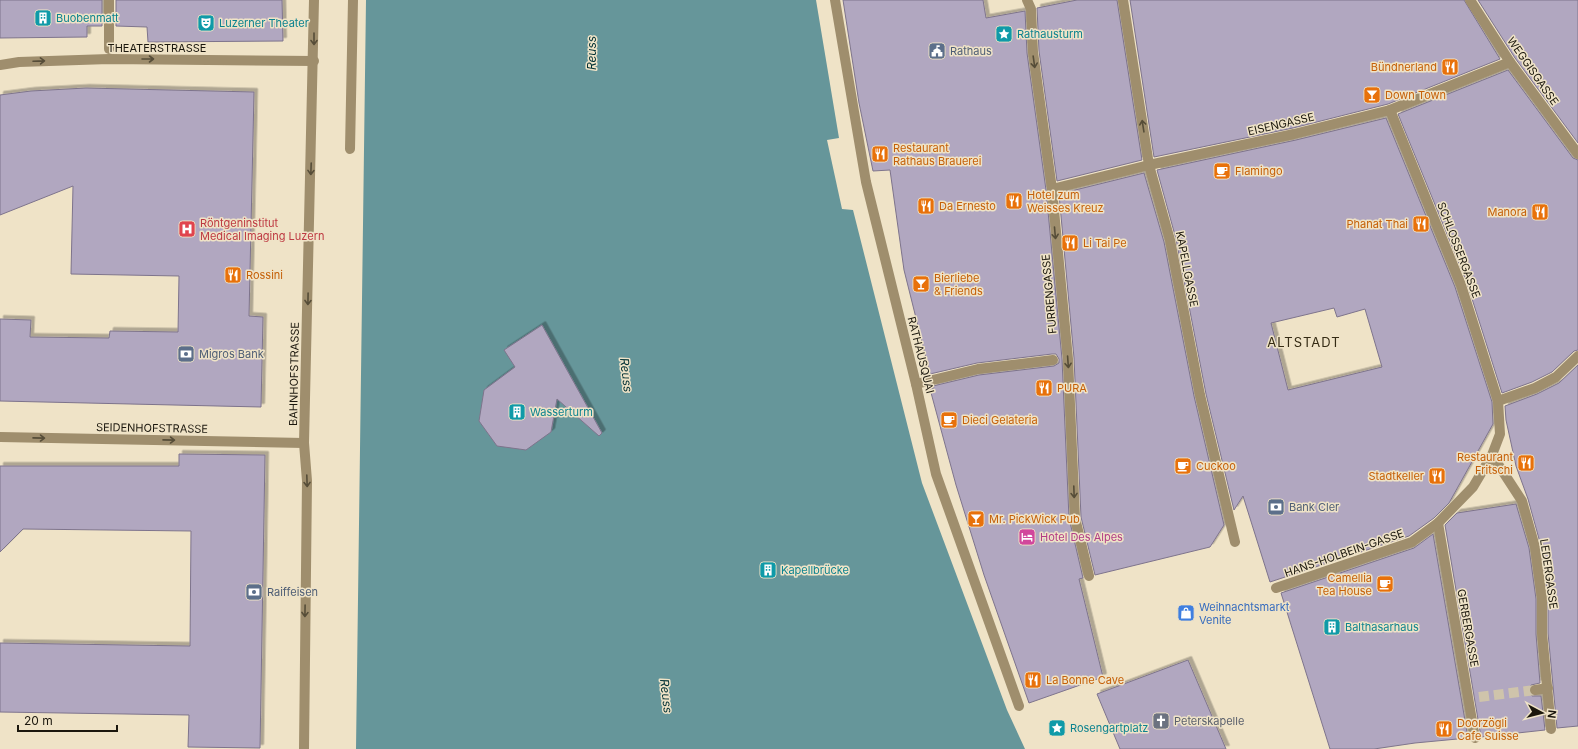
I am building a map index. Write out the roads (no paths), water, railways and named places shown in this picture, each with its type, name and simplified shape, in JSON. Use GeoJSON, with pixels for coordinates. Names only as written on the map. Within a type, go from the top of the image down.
{"type":"FeatureCollection","features":[{"type":"Feature","properties":{"kind":"street"},"geometry":{"type":"LineString","coordinates":[[109,0],[109,49]]}},
{"type":"Feature","properties":{"kind":"street","name":"BAHNHOFSTRASSE"},"geometry":{"type":"LineString","coordinates":[[304,749],[307,481],[304,443],[314,61],[314,0]]}},
{"type":"Feature","properties":{"kind":"street"},"geometry":{"type":"LineString","coordinates":[[350,149],[353,0]]}},
{"type":"Feature","properties":{"kind":"street","name":"RATHAUSQUAI"},"geometry":{"type":"LineString","coordinates":[[835,0],[866,182],[916,384],[936,474],[1019,706]]}},
{"type":"Feature","properties":{"kind":"street","name":"KAPELLGASSE"},"geometry":{"type":"LineString","coordinates":[[1123,0],[1149,165],[1170,240],[1200,396],[1235,542]]}},
{"type":"Feature","properties":{"kind":"street","name":"WEGGISGASSE"},"geometry":{"type":"LineString","coordinates":[[1475,1],[1510,62],[1578,154]]}},
{"type":"Feature","properties":{"kind":"street","name":"FURRENGASSE"},"geometry":{"type":"LineString","coordinates":[[1029,4],[1033,52],[1052,189],[1067,316],[1075,518],[1089,576]]}},
{"type":"Feature","properties":{"kind":"street","name":"THEATERSTRASSE"},"geometry":{"type":"LineString","coordinates":[[0,65],[19,62],[109,59],[314,61]]}},
{"type":"Feature","properties":{"kind":"street","name":"EISENGASSE"},"geometry":{"type":"LineString","coordinates":[[1052,189],[1149,165],[1294,134],[1390,110],[1510,62]]}},
{"type":"Feature","properties":{"kind":"street","name":"SCHLOSSERGASSE"},"geometry":{"type":"LineString","coordinates":[[1390,110],[1461,285],[1498,401]]}},
{"type":"Feature","properties":{"kind":"street"},"geometry":{"type":"LineString","coordinates":[[1498,401],[1535,388],[1556,377],[1578,356]]}},
{"type":"Feature","properties":{"kind":"street"},"geometry":{"type":"LineString","coordinates":[[916,384],[978,369],[1053,360]]}},
{"type":"Feature","properties":{"kind":"street","name":"HANS-HOLBEIN-GASSE"},"geometry":{"type":"LineString","coordinates":[[1276,588],[1412,542],[1438,522],[1473,487],[1492,455],[1500,434],[1498,401]]}},
{"type":"Feature","properties":{"kind":"street","name":"SEIDENHOFSTRASSE"},"geometry":{"type":"LineString","coordinates":[[0,437],[304,443]]}},
{"type":"Feature","properties":{"kind":"street","name":"LEDERGASSE"},"geometry":{"type":"LineString","coordinates":[[1492,455],[1522,502],[1535,547],[1542,599],[1542,633],[1551,729]]}},
{"type":"Feature","properties":{"kind":"street","name":"GERBERGASSE"},"geometry":{"type":"LineString","coordinates":[[1438,522],[1475,738]]}},
{"type":"Feature","properties":{"kind":"street"},"geometry":{"type":"LineString","coordinates":[[1535,690],[1548,688]]}},
{"type":"Feature","properties":{"kind":"street"},"geometry":{"type":"LineString","coordinates":[[1468,699],[1478,697]]}},
{"type":"Feature","properties":{"kind":"water","name":"Reuss"},"geometry":{"type":"Polygon","coordinates":[[[366,0],[816,0],[839,138],[827,140],[842,209],[853,210],[922,483],[1007,710],[1025,749],[356,749],[366,0]]]}},
{"type":"Feature","properties":{"kind":"tunnel"},"geometry":{"type":"LineString","coordinates":[[1479,697],[1535,690]]}},
{"type":"Feature","properties":{"kind":"place","name":"Buobenmatt"},"geometry":{"type":"Point","coordinates":[43,18]}},
{"type":"Feature","properties":{"kind":"place","name":"Luzerner Theater"},"geometry":{"type":"Point","coordinates":[206,23]}},
{"type":"Feature","properties":{"kind":"place","name":"Rathausturm"},"geometry":{"type":"Point","coordinates":[1004,34]}},
{"type":"Feature","properties":{"kind":"place","name":"Rathaus"},"geometry":{"type":"Point","coordinates":[937,51]}},
{"type":"Feature","properties":{"kind":"place","name":"Bündnerland"},"geometry":{"type":"Point","coordinates":[1450,67]}},
{"type":"Feature","properties":{"kind":"place","name":"Down Town"},"geometry":{"type":"Point","coordinates":[1372,95]}},
{"type":"Feature","properties":{"kind":"place","name":"Restaurant Rathaus Brauerei"},"geometry":{"type":"Point","coordinates":[880,154]}},
{"type":"Feature","properties":{"kind":"place","name":"Flamingo"},"geometry":{"type":"Point","coordinates":[1222,171]}},
{"type":"Feature","properties":{"kind":"place","name":"Hotel zum Weisses Kreuz"},"geometry":{"type":"Point","coordinates":[1014,201]}},
{"type":"Feature","properties":{"kind":"place","name":"Da Ernesto"},"geometry":{"type":"Point","coordinates":[926,206]}},
{"type":"Feature","properties":{"kind":"place","name":"Manora"},"geometry":{"type":"Point","coordinates":[1540,212]}},
{"type":"Feature","properties":{"kind":"place","name":"Phanat Thai"},"geometry":{"type":"Point","coordinates":[1421,224]}},
{"type":"Feature","properties":{"kind":"place","name":"Röntgeninstitut Medical Imaging Luzern"},"geometry":{"type":"Point","coordinates":[187,229]}},
{"type":"Feature","properties":{"kind":"place","name":"Li Tai Pe"},"geometry":{"type":"Point","coordinates":[1070,243]}},
{"type":"Feature","properties":{"kind":"place","name":"Rossini"},"geometry":{"type":"Point","coordinates":[233,275]}},
{"type":"Feature","properties":{"kind":"place","name":"Bierliebe & Friends"},"geometry":{"type":"Point","coordinates":[921,284]}},
{"type":"Feature","properties":{"kind":"place","name":"Migros Bank"},"geometry":{"type":"Point","coordinates":[186,354]}},
{"type":"Feature","properties":{"kind":"place","name":"PURA"},"geometry":{"type":"Point","coordinates":[1044,388]}},
{"type":"Feature","properties":{"kind":"place","name":"Wasserturm"},"geometry":{"type":"Point","coordinates":[517,412]}},
{"type":"Feature","properties":{"kind":"place","name":"Dieci Gelateria"},"geometry":{"type":"Point","coordinates":[949,420]}},
{"type":"Feature","properties":{"kind":"place","name":"Restaurant Fritschi"},"geometry":{"type":"Point","coordinates":[1526,463]}},
{"type":"Feature","properties":{"kind":"place","name":"Cuckoo"},"geometry":{"type":"Point","coordinates":[1183,466]}},
{"type":"Feature","properties":{"kind":"place","name":"Stadtkeller"},"geometry":{"type":"Point","coordinates":[1437,476]}},
{"type":"Feature","properties":{"kind":"place","name":"Bank Cler"},"geometry":{"type":"Point","coordinates":[1276,507]}},
{"type":"Feature","properties":{"kind":"place","name":"Mr. PickWick Pub"},"geometry":{"type":"Point","coordinates":[976,519]}},
{"type":"Feature","properties":{"kind":"place","name":"Hotel Des Alpes"},"geometry":{"type":"Point","coordinates":[1027,537]}},
{"type":"Feature","properties":{"kind":"place","name":"Kapellbrücke"},"geometry":{"type":"Point","coordinates":[768,570]}},
{"type":"Feature","properties":{"kind":"place","name":"Camellia Tea House"},"geometry":{"type":"Point","coordinates":[1385,584]}},
{"type":"Feature","properties":{"kind":"place","name":"Raiffeisen"},"geometry":{"type":"Point","coordinates":[254,592]}},
{"type":"Feature","properties":{"kind":"place","name":"Weihnachtsmarkt Venite"},"geometry":{"type":"Point","coordinates":[1186,613]}},
{"type":"Feature","properties":{"kind":"place","name":"Balthasarhaus"},"geometry":{"type":"Point","coordinates":[1332,627]}},
{"type":"Feature","properties":{"kind":"place","name":"La Bonne Cave"},"geometry":{"type":"Point","coordinates":[1033,680]}},
{"type":"Feature","properties":{"kind":"place","name":"Peterskapelle"},"geometry":{"type":"Point","coordinates":[1161,721]}},
{"type":"Feature","properties":{"kind":"place","name":"Rosengartplatz"},"geometry":{"type":"Point","coordinates":[1057,728]}},
{"type":"Feature","properties":{"kind":"place","name":"Doorzögli Cafe Suisse"},"geometry":{"type":"Point","coordinates":[1444,729]}},
{"type":"Feature","properties":{"kind":"district","name":"ALTSTADT"},"geometry":{"type":"Point","coordinates":[1304,342]}}]}
